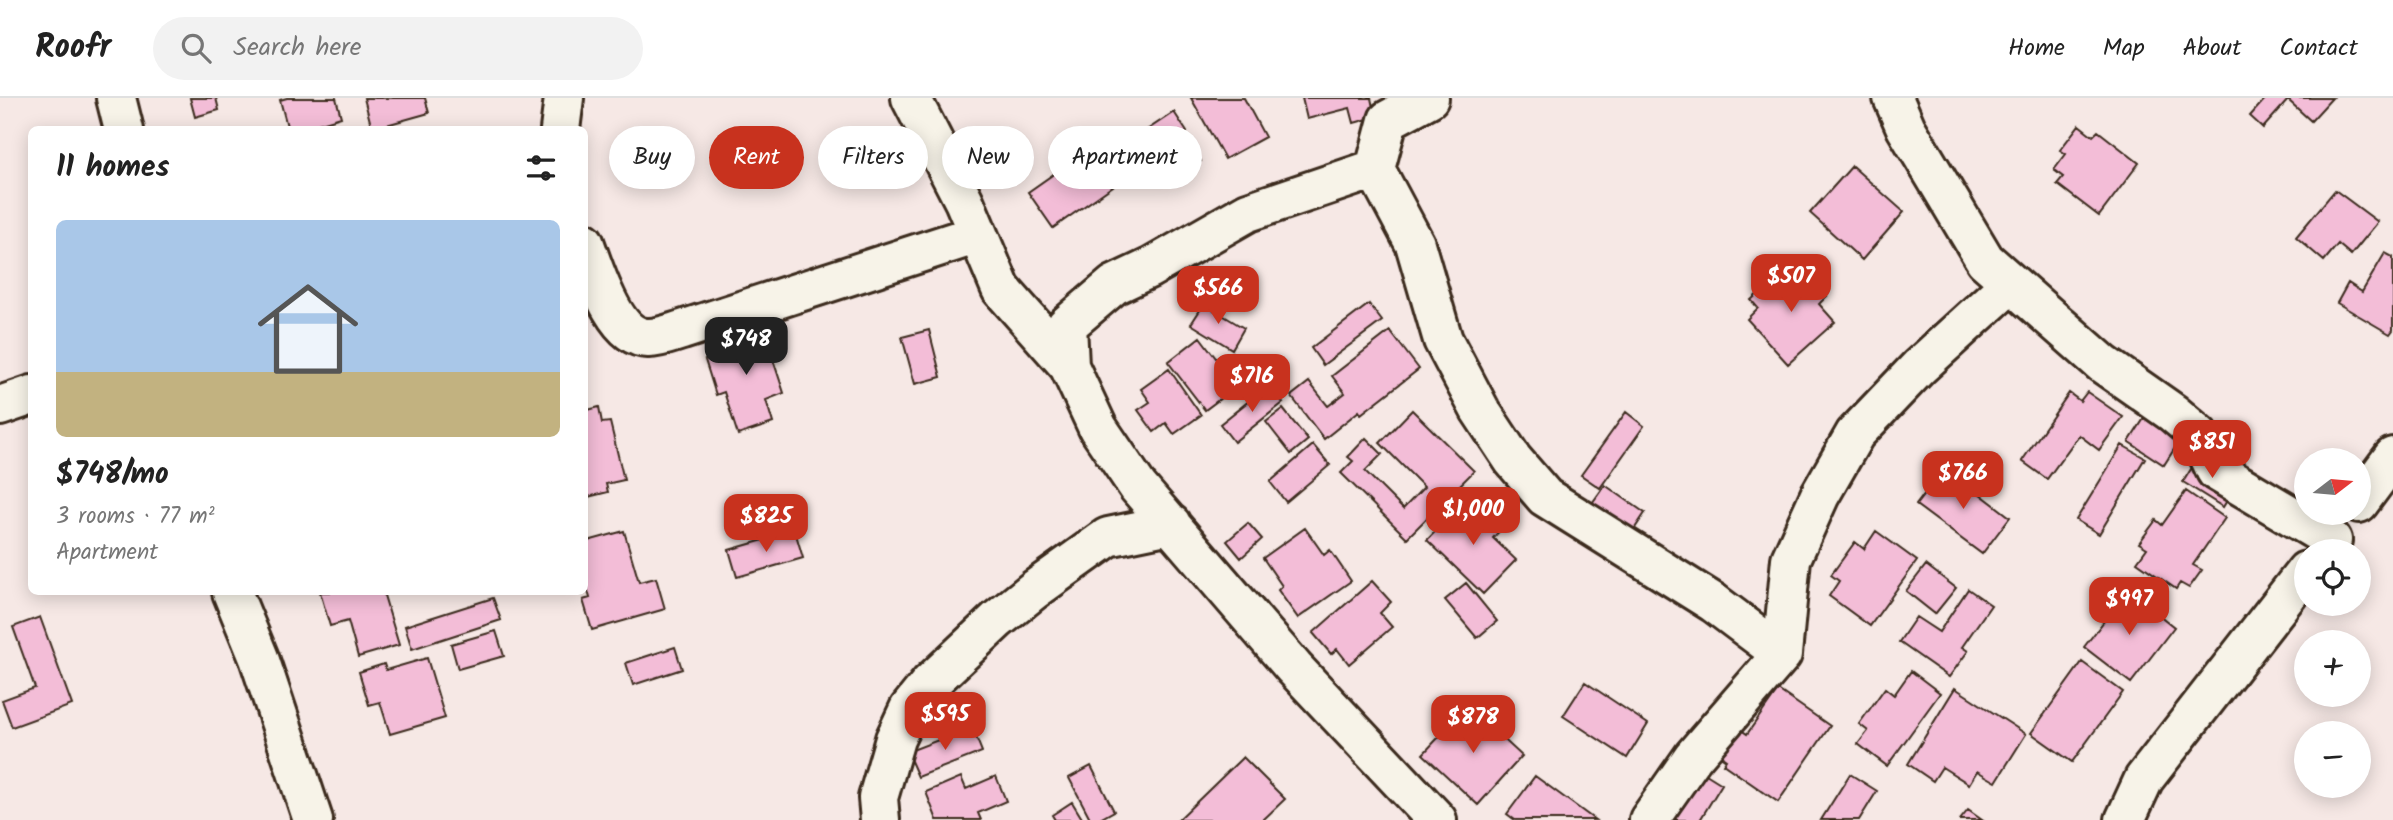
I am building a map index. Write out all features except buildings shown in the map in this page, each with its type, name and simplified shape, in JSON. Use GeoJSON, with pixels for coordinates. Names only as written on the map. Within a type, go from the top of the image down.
{"type":"FeatureCollection","features":[{"type":"Feature","properties":{"kind":"street"},"geometry":{"type":"LineString","coordinates":[[116,98],[123,126]]}},
{"type":"Feature","properties":{"kind":"street"},"geometry":{"type":"LineString","coordinates":[[560,126],[564,98]]}},
{"type":"Feature","properties":{"kind":"street"},"geometry":{"type":"LineString","coordinates":[[911,98],[964,201],[1001,289],[1069,366],[1098,428],[1138,487],[1294,668],[1437,820]]}},
{"type":"Feature","properties":{"kind":"street"},"geometry":{"type":"LineString","coordinates":[[1429,98],[1388,120],[1375,169],[1415,244],[1443,340],[1480,410],[1513,460],[1545,497],[1714,603],[1782,654]]}},
{"type":"Feature","properties":{"kind":"street"},"geometry":{"type":"LineString","coordinates":[[1893,98],[1906,128],[1985,260],[2103,364],[2173,413],[2199,435],[2216,471],[2336,535]]}},
{"type":"Feature","properties":{"kind":"street"},"geometry":{"type":"LineString","coordinates":[[1069,366],[1067,325],[1114,285],[1150,268],[1248,212],[1375,169]]}},
{"type":"Feature","properties":{"kind":"street"},"geometry":{"type":"LineString","coordinates":[[588,253],[602,290],[615,314],[629,332],[649,338],[682,330],[978,234]]}},
{"type":"Feature","properties":{"kind":"street"},"geometry":{"type":"LineString","coordinates":[[1649,820],[1693,757],[1782,654],[1791,559],[1820,495],[1855,434],[1919,367],[2011,283]]}},
{"type":"Feature","properties":{"kind":"street"},"geometry":{"type":"LineString","coordinates":[[0,406],[28,397]]}},
{"type":"Feature","properties":{"kind":"street"},"geometry":{"type":"LineString","coordinates":[[2371,487],[2393,457]]}},
{"type":"Feature","properties":{"kind":"street"},"geometry":{"type":"LineString","coordinates":[[880,820],[878,797],[895,739],[909,709],[930,683],[1034,590],[1108,537],[1171,524]]}},
{"type":"Feature","properties":{"kind":"street"},"geometry":{"type":"LineString","coordinates":[[2125,820],[2144,779],[2294,586]]}},
{"type":"Feature","properties":{"kind":"street"},"geometry":{"type":"LineString","coordinates":[[233,595],[259,658],[313,820]]}}]}
